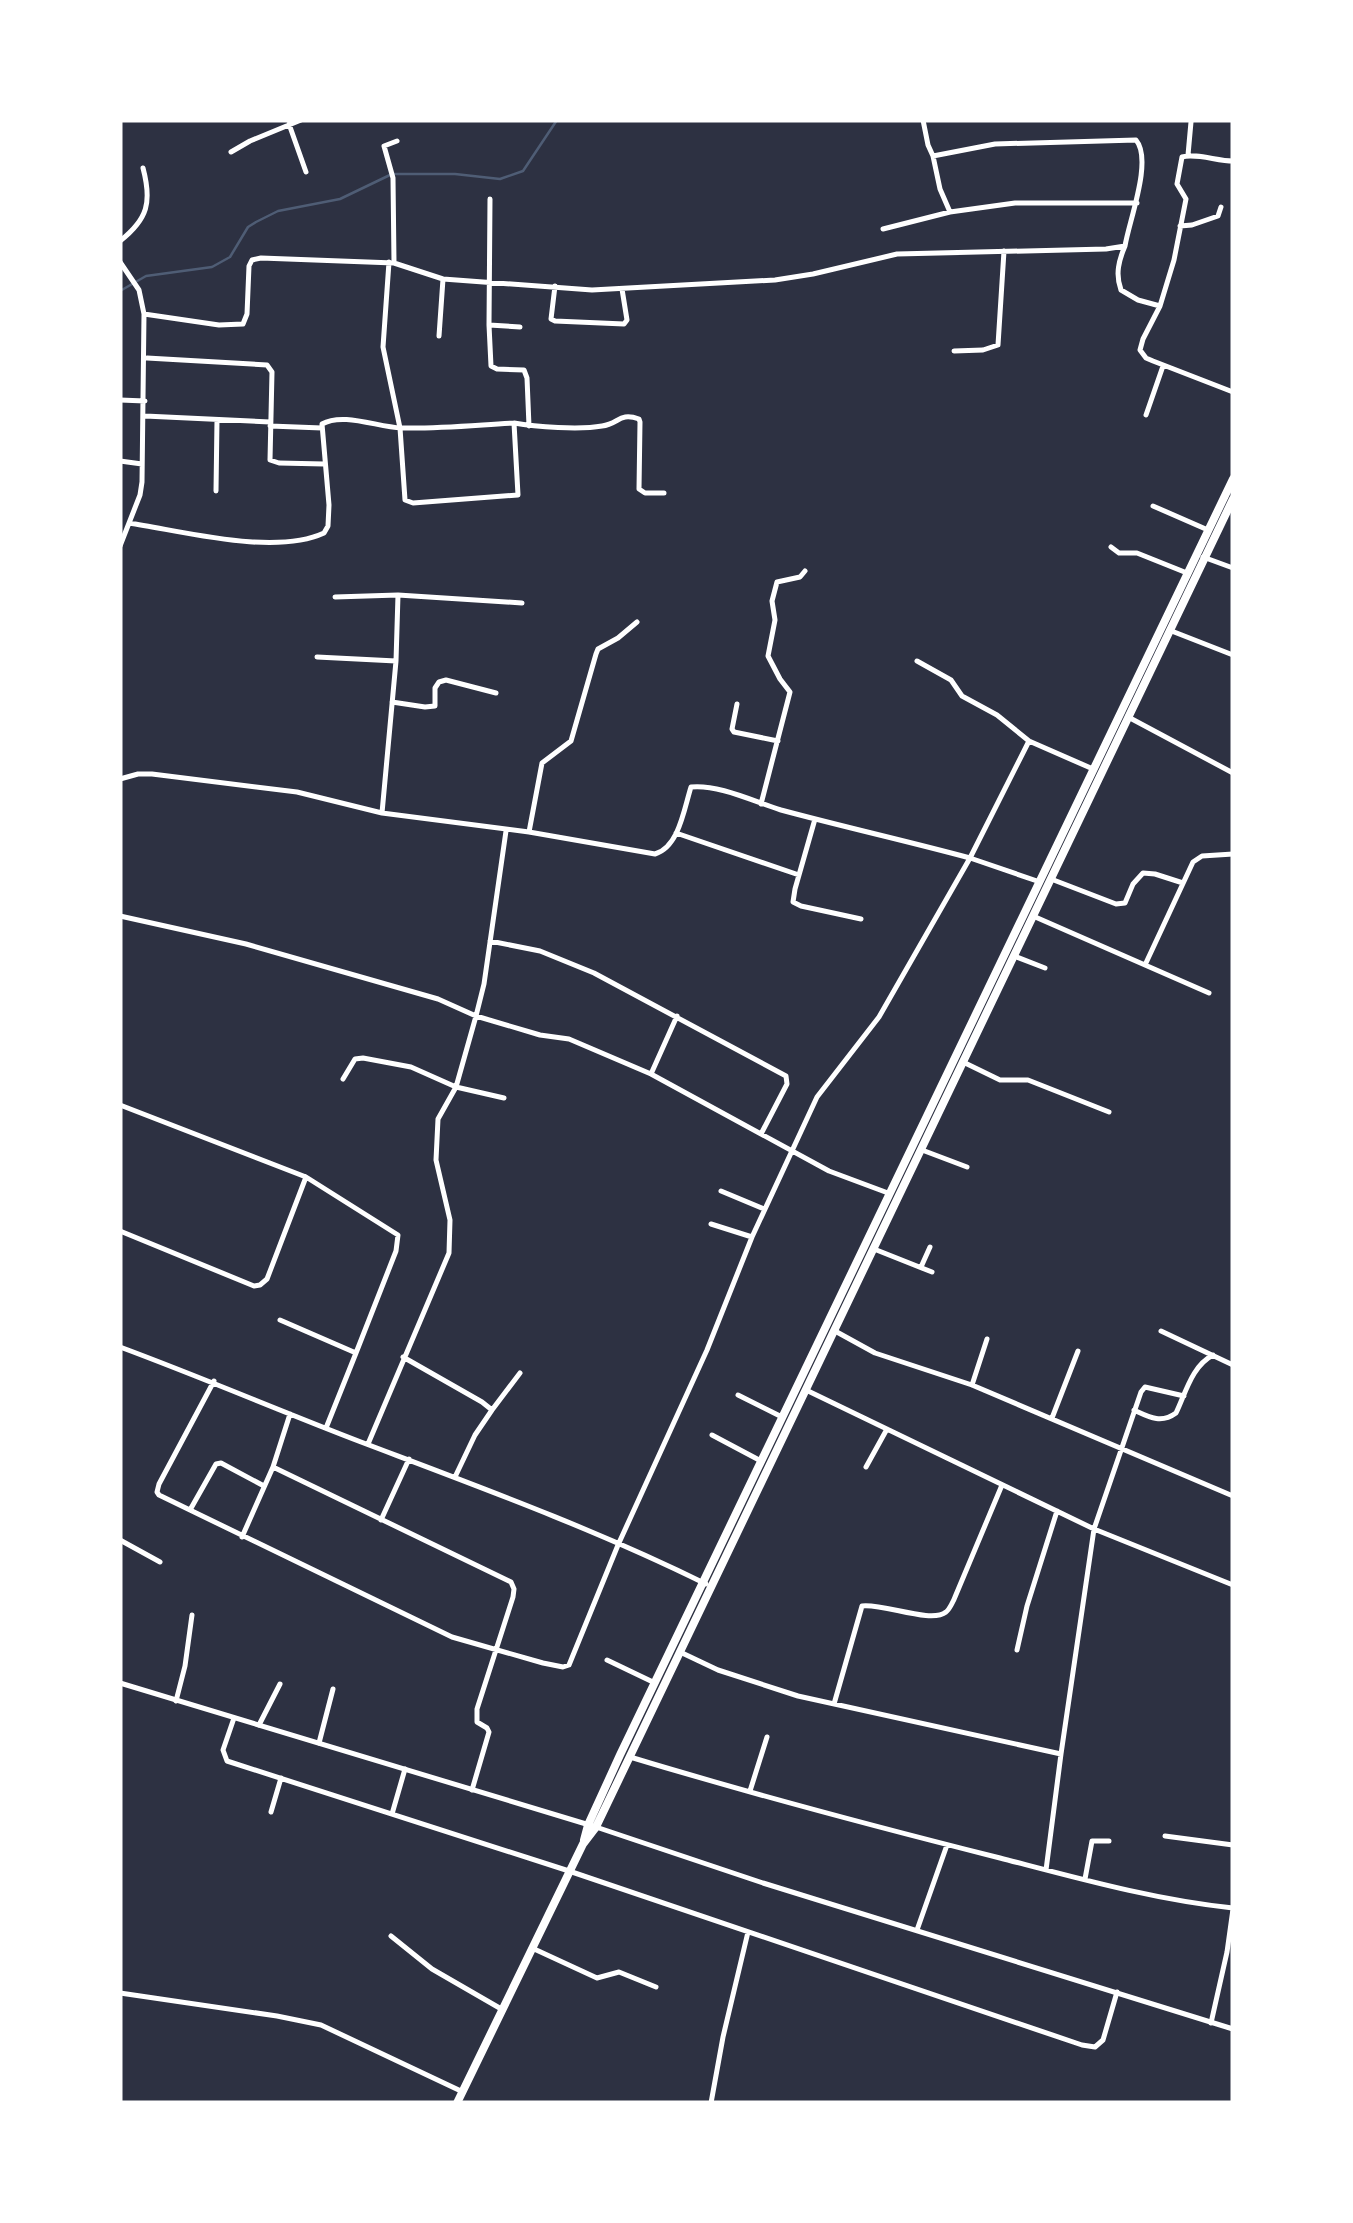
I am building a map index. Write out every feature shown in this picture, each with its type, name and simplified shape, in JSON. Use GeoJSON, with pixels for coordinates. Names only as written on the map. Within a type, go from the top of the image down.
{"type":"FeatureCollection","features":[{"type":"Feature","properties":{"kind":"highway"},"geometry":{"type":"LineString","coordinates":[[1200,556],[1233,479]]}},
{"type":"Feature","properties":{"kind":"highway"},"geometry":{"type":"LineString","coordinates":[[458,2103],[680,1652],[782,1416],[895,1195],[1046,882],[1178,592],[1233,499]]}},
{"type":"Feature","properties":{"kind":"highway"},"geometry":{"type":"LineString","coordinates":[[592,1826],[656,1683],[806,1390],[874,1249],[895,1195],[922,1150],[1034,916],[1093,769],[1170,630],[1188,590],[1190,574]]}},
{"type":"Feature","properties":{"kind":"street"},"geometry":{"type":"LineString","coordinates":[[231,152],[301,120]]}},
{"type":"Feature","properties":{"kind":"street"},"geometry":{"type":"LineString","coordinates":[[922,120],[950,212]]}},
{"type":"Feature","properties":{"kind":"street"},"geometry":{"type":"LineString","coordinates":[[1188,155],[1190,122]]}},
{"type":"Feature","properties":{"kind":"street"},"geometry":{"type":"LineString","coordinates":[[290,124],[306,172]]}},
{"type":"Feature","properties":{"kind":"street"},"geometry":{"type":"LineString","coordinates":[[397,140],[384,146],[393,178],[383,348],[400,428],[406,500],[414,503],[518,496],[514,423]]}},
{"type":"Feature","properties":{"kind":"street"},"geometry":{"type":"LineString","coordinates":[[933,156],[996,144],[1136,140],[1142,147],[1137,202],[1118,274],[1121,290],[1160,306]]}},
{"type":"Feature","properties":{"kind":"street"},"geometry":{"type":"LineString","coordinates":[[1233,161],[1182,157],[1177,184],[1186,199],[1174,260],[1160,306],[1140,350],[1146,358],[1233,392]]}},
{"type":"Feature","properties":{"kind":"street"},"geometry":{"type":"LineString","coordinates":[[120,242],[144,217],[147,207],[142,168]]}},
{"type":"Feature","properties":{"kind":"street"},"geometry":{"type":"LineString","coordinates":[[490,200],[491,366],[526,373],[528,426]]}},
{"type":"Feature","properties":{"kind":"street"},"geometry":{"type":"LineString","coordinates":[[884,229],[950,212],[1014,204],[1137,202]]}},
{"type":"Feature","properties":{"kind":"street"},"geometry":{"type":"LineString","coordinates":[[1180,226],[1218,216],[1221,206]]}},
{"type":"Feature","properties":{"kind":"street"},"geometry":{"type":"LineString","coordinates":[[144,314],[219,325],[243,324],[249,266],[256,259],[391,262],[443,278],[592,290],[775,280],[897,254],[1125,246]]}},
{"type":"Feature","properties":{"kind":"street"},"geometry":{"type":"LineString","coordinates":[[954,350],[998,346],[1004,250]]}},
{"type":"Feature","properties":{"kind":"street"},"geometry":{"type":"LineString","coordinates":[[120,262],[140,290],[146,358],[141,490],[120,546]]}},
{"type":"Feature","properties":{"kind":"street"},"geometry":{"type":"LineString","coordinates":[[439,336],[443,278]]}},
{"type":"Feature","properties":{"kind":"street"},"geometry":{"type":"LineString","coordinates":[[554,286],[554,322],[624,324],[627,320],[622,288]]}},
{"type":"Feature","properties":{"kind":"street"},"geometry":{"type":"LineString","coordinates":[[489,326],[520,326]]}},
{"type":"Feature","properties":{"kind":"street"},"geometry":{"type":"LineString","coordinates":[[146,358],[267,364],[272,372],[272,462],[324,464]]}},
{"type":"Feature","properties":{"kind":"street"},"geometry":{"type":"LineString","coordinates":[[1146,415],[1164,366]]}},
{"type":"Feature","properties":{"kind":"street"},"geometry":{"type":"LineString","coordinates":[[120,400],[145,401]]}},
{"type":"Feature","properties":{"kind":"street"},"geometry":{"type":"LineString","coordinates":[[145,416],[322,428]]}},
{"type":"Feature","properties":{"kind":"street"},"geometry":{"type":"LineString","coordinates":[[130,522],[248,542],[299,541],[324,533],[329,505],[322,428],[324,421],[342,420],[400,428],[514,423],[606,426],[622,416],[636,417],[640,426],[639,488],[645,493],[664,493]]}},
{"type":"Feature","properties":{"kind":"street"},"geometry":{"type":"LineString","coordinates":[[216,491],[218,420]]}},
{"type":"Feature","properties":{"kind":"street"},"geometry":{"type":"LineString","coordinates":[[120,461],[143,464]]}},
{"type":"Feature","properties":{"kind":"street"},"geometry":{"type":"LineString","coordinates":[[1153,506],[1208,530]]}},
{"type":"Feature","properties":{"kind":"street"},"geometry":{"type":"LineString","coordinates":[[1112,547],[1121,553],[1137,552],[1190,574]]}},
{"type":"Feature","properties":{"kind":"street"},"geometry":{"type":"LineString","coordinates":[[1200,556],[1233,568]]}},
{"type":"Feature","properties":{"kind":"street"},"geometry":{"type":"LineString","coordinates":[[761,804],[790,692],[768,656],[776,620],[772,601],[777,582],[800,577],[805,571]]}},
{"type":"Feature","properties":{"kind":"street"},"geometry":{"type":"LineString","coordinates":[[334,597],[398,595],[522,603]]}},
{"type":"Feature","properties":{"kind":"street"},"geometry":{"type":"LineString","coordinates":[[382,813],[398,595]]}},
{"type":"Feature","properties":{"kind":"street"},"geometry":{"type":"LineString","coordinates":[[529,832],[542,764],[572,741],[598,649],[637,622]]}},
{"type":"Feature","properties":{"kind":"street"},"geometry":{"type":"LineString","coordinates":[[1170,630],[1233,654]]}},
{"type":"Feature","properties":{"kind":"street"},"geometry":{"type":"LineString","coordinates":[[317,658],[396,661]]}},
{"type":"Feature","properties":{"kind":"street"},"geometry":{"type":"LineString","coordinates":[[916,661],[951,680],[962,696],[997,715],[1030,741],[1093,769]]}},
{"type":"Feature","properties":{"kind":"street"},"geometry":{"type":"LineString","coordinates":[[392,702],[435,706],[435,688],[446,680],[496,693]]}},
{"type":"Feature","properties":{"kind":"street"},"geometry":{"type":"LineString","coordinates":[[737,704],[734,732],[778,741]]}},
{"type":"Feature","properties":{"kind":"street"},"geometry":{"type":"LineString","coordinates":[[1124,715],[1233,773]]}},
{"type":"Feature","properties":{"kind":"street"},"geometry":{"type":"LineString","coordinates":[[214,1381],[157,1489],[159,1495],[439,1631],[494,1650],[563,1666],[569,1664],[764,1209],[817,1097],[879,1018],[970,858],[1030,741]]}},
{"type":"Feature","properties":{"kind":"street"},"geometry":{"type":"LineString","coordinates":[[120,779],[143,774],[297,792],[382,813],[529,832],[655,854],[668,848],[676,834],[691,786],[714,788],[761,804],[970,858],[1116,904],[1126,903],[1133,884],[1143,873],[1183,883]]}},
{"type":"Feature","properties":{"kind":"street"},"geometry":{"type":"LineString","coordinates":[[816,819],[793,902],[861,919]]}},
{"type":"Feature","properties":{"kind":"street"},"geometry":{"type":"LineString","coordinates":[[368,1444],[450,1246],[448,1205],[438,1169],[438,1119],[456,1087],[476,1016],[506,830]]}},
{"type":"Feature","properties":{"kind":"street"},"geometry":{"type":"LineString","coordinates":[[676,834],[799,875]]}},
{"type":"Feature","properties":{"kind":"street"},"geometry":{"type":"LineString","coordinates":[[1145,964],[1196,858],[1233,854]]}},
{"type":"Feature","properties":{"kind":"street"},"geometry":{"type":"LineString","coordinates":[[120,916],[246,944],[438,999],[476,1016],[540,1036],[569,1039],[651,1074],[790,1152],[895,1195]]}},
{"type":"Feature","properties":{"kind":"street"},"geometry":{"type":"LineString","coordinates":[[1034,916],[1208,993]]}},
{"type":"Feature","properties":{"kind":"street"},"geometry":{"type":"LineString","coordinates":[[490,940],[554,956],[594,973],[788,1078],[761,1135]]}},
{"type":"Feature","properties":{"kind":"street"},"geometry":{"type":"LineString","coordinates":[[1014,956],[1046,968]]}},
{"type":"Feature","properties":{"kind":"street"},"geometry":{"type":"LineString","coordinates":[[651,1074],[677,1016]]}},
{"type":"Feature","properties":{"kind":"street"},"geometry":{"type":"LineString","coordinates":[[343,1078],[355,1059],[363,1058],[410,1066],[456,1087],[504,1098]]}},
{"type":"Feature","properties":{"kind":"street"},"geometry":{"type":"LineString","coordinates":[[963,1062],[1000,1080],[1028,1080],[1109,1112]]}},
{"type":"Feature","properties":{"kind":"street"},"geometry":{"type":"LineString","coordinates":[[120,1105],[306,1176],[398,1235],[396,1251],[326,1428]]}},
{"type":"Feature","properties":{"kind":"street"},"geometry":{"type":"LineString","coordinates":[[922,1150],[967,1167]]}},
{"type":"Feature","properties":{"kind":"street"},"geometry":{"type":"LineString","coordinates":[[120,1231],[248,1284],[260,1285],[266,1279],[306,1176]]}},
{"type":"Feature","properties":{"kind":"street"},"geometry":{"type":"LineString","coordinates":[[721,1191],[764,1209]]}},
{"type":"Feature","properties":{"kind":"street"},"geometry":{"type":"LineString","coordinates":[[711,1224],[752,1237]]}},
{"type":"Feature","properties":{"kind":"street"},"geometry":{"type":"LineString","coordinates":[[921,1268],[930,1247]]}},
{"type":"Feature","properties":{"kind":"street"},"geometry":{"type":"LineString","coordinates":[[874,1249],[932,1272]]}},
{"type":"Feature","properties":{"kind":"street"},"geometry":{"type":"LineString","coordinates":[[280,1320],[356,1353]]}},
{"type":"Feature","properties":{"kind":"street"},"geometry":{"type":"LineString","coordinates":[[1160,1330],[1233,1365]]}},
{"type":"Feature","properties":{"kind":"street"},"geometry":{"type":"LineString","coordinates":[[834,1331],[875,1353],[930,1369],[1233,1496]]}},
{"type":"Feature","properties":{"kind":"street"},"geometry":{"type":"LineString","coordinates":[[972,1386],[988,1339]]}},
{"type":"Feature","properties":{"kind":"street"},"geometry":{"type":"LineString","coordinates":[[120,1347],[455,1477],[708,1586]]}},
{"type":"Feature","properties":{"kind":"street"},"geometry":{"type":"LineString","coordinates":[[1052,1418],[1078,1351]]}},
{"type":"Feature","properties":{"kind":"street"},"geometry":{"type":"LineString","coordinates":[[1134,1410],[1163,1420],[1176,1413],[1195,1370],[1202,1360],[1213,1355]]}},
{"type":"Feature","properties":{"kind":"street"},"geometry":{"type":"LineString","coordinates":[[403,1357],[492,1410]]}},
{"type":"Feature","properties":{"kind":"street"},"geometry":{"type":"LineString","coordinates":[[455,1477],[475,1435],[520,1372]]}},
{"type":"Feature","properties":{"kind":"street"},"geometry":{"type":"LineString","coordinates":[[1046,1870],[1094,1529],[1141,1392],[1146,1387],[1184,1396]]}},
{"type":"Feature","properties":{"kind":"street"},"geometry":{"type":"LineString","coordinates":[[806,1390],[1094,1529],[1233,1585]]}},
{"type":"Feature","properties":{"kind":"street"},"geometry":{"type":"LineString","coordinates":[[738,1395],[782,1416]]}},
{"type":"Feature","properties":{"kind":"street"},"geometry":{"type":"LineString","coordinates":[[242,1536],[273,1467],[290,1414]]}},
{"type":"Feature","properties":{"kind":"street"},"geometry":{"type":"LineString","coordinates":[[866,1467],[887,1430]]}},
{"type":"Feature","properties":{"kind":"street"},"geometry":{"type":"LineString","coordinates":[[712,1434],[761,1461]]}},
{"type":"Feature","properties":{"kind":"street"},"geometry":{"type":"LineString","coordinates":[[381,1520],[409,1460]]}},
{"type":"Feature","properties":{"kind":"street"},"geometry":{"type":"LineString","coordinates":[[190,1510],[216,1464],[264,1486]]}},
{"type":"Feature","properties":{"kind":"street"},"geometry":{"type":"LineString","coordinates":[[273,1467],[512,1582],[513,1596],[476,1716],[477,1722],[489,1732],[472,1790]]}},
{"type":"Feature","properties":{"kind":"street"},"geometry":{"type":"LineString","coordinates":[[834,1704],[862,1606],[870,1604],[935,1616],[946,1612],[1002,1485]]}},
{"type":"Feature","properties":{"kind":"street"},"geometry":{"type":"LineString","coordinates":[[1017,1650],[1057,1511]]}},
{"type":"Feature","properties":{"kind":"street"},"geometry":{"type":"LineString","coordinates":[[120,1540],[160,1562]]}},
{"type":"Feature","properties":{"kind":"street"},"geometry":{"type":"LineString","coordinates":[[176,1701],[186,1666],[192,1615]]}},
{"type":"Feature","properties":{"kind":"street"},"geometry":{"type":"LineString","coordinates":[[680,1652],[759,1685],[1060,1754]]}},
{"type":"Feature","properties":{"kind":"street"},"geometry":{"type":"LineString","coordinates":[[607,1660],[656,1683]]}},
{"type":"Feature","properties":{"kind":"street"},"geometry":{"type":"LineString","coordinates":[[120,1684],[592,1826],[1233,2029]]}},
{"type":"Feature","properties":{"kind":"street"},"geometry":{"type":"LineString","coordinates":[[259,1725],[280,1684]]}},
{"type":"Feature","properties":{"kind":"street"},"geometry":{"type":"LineString","coordinates":[[319,1742],[333,1689]]}},
{"type":"Feature","properties":{"kind":"street"},"geometry":{"type":"LineString","coordinates":[[234,1718],[224,1758],[1089,2047],[1104,2040],[1117,1992]]}},
{"type":"Feature","properties":{"kind":"street"},"geometry":{"type":"LineString","coordinates":[[750,1791],[768,1737]]}},
{"type":"Feature","properties":{"kind":"street"},"geometry":{"type":"LineString","coordinates":[[629,1757],[1046,1870],[1233,1909],[1211,2022]]}},
{"type":"Feature","properties":{"kind":"street"},"geometry":{"type":"LineString","coordinates":[[392,1814],[405,1769]]}},
{"type":"Feature","properties":{"kind":"street"},"geometry":{"type":"LineString","coordinates":[[271,1812],[281,1778]]}},
{"type":"Feature","properties":{"kind":"street"},"geometry":{"type":"LineString","coordinates":[[1165,1836],[1233,1846]]}},
{"type":"Feature","properties":{"kind":"street"},"geometry":{"type":"LineString","coordinates":[[1085,1879],[1092,1841],[1108,1841]]}},
{"type":"Feature","properties":{"kind":"street"},"geometry":{"type":"LineString","coordinates":[[917,1930],[947,1845]]}},
{"type":"Feature","properties":{"kind":"street"},"geometry":{"type":"LineString","coordinates":[[711,2103],[748,1932]]}},
{"type":"Feature","properties":{"kind":"street"},"geometry":{"type":"LineString","coordinates":[[391,1936],[432,1970],[503,2010]]}},
{"type":"Feature","properties":{"kind":"street"},"geometry":{"type":"LineString","coordinates":[[532,1948],[596,1978],[619,1972],[656,1987]]}},
{"type":"Feature","properties":{"kind":"street"},"geometry":{"type":"LineString","coordinates":[[120,1993],[320,2025],[463,2092]]}},
{"type":"Feature","properties":{"kind":"waterway"},"geometry":{"type":"LineString","coordinates":[[120,291],[146,276],[212,267],[230,257],[248,227],[256,222],[278,211],[340,199],[392,174],[500,179],[523,171],[557,120]]}}]}
